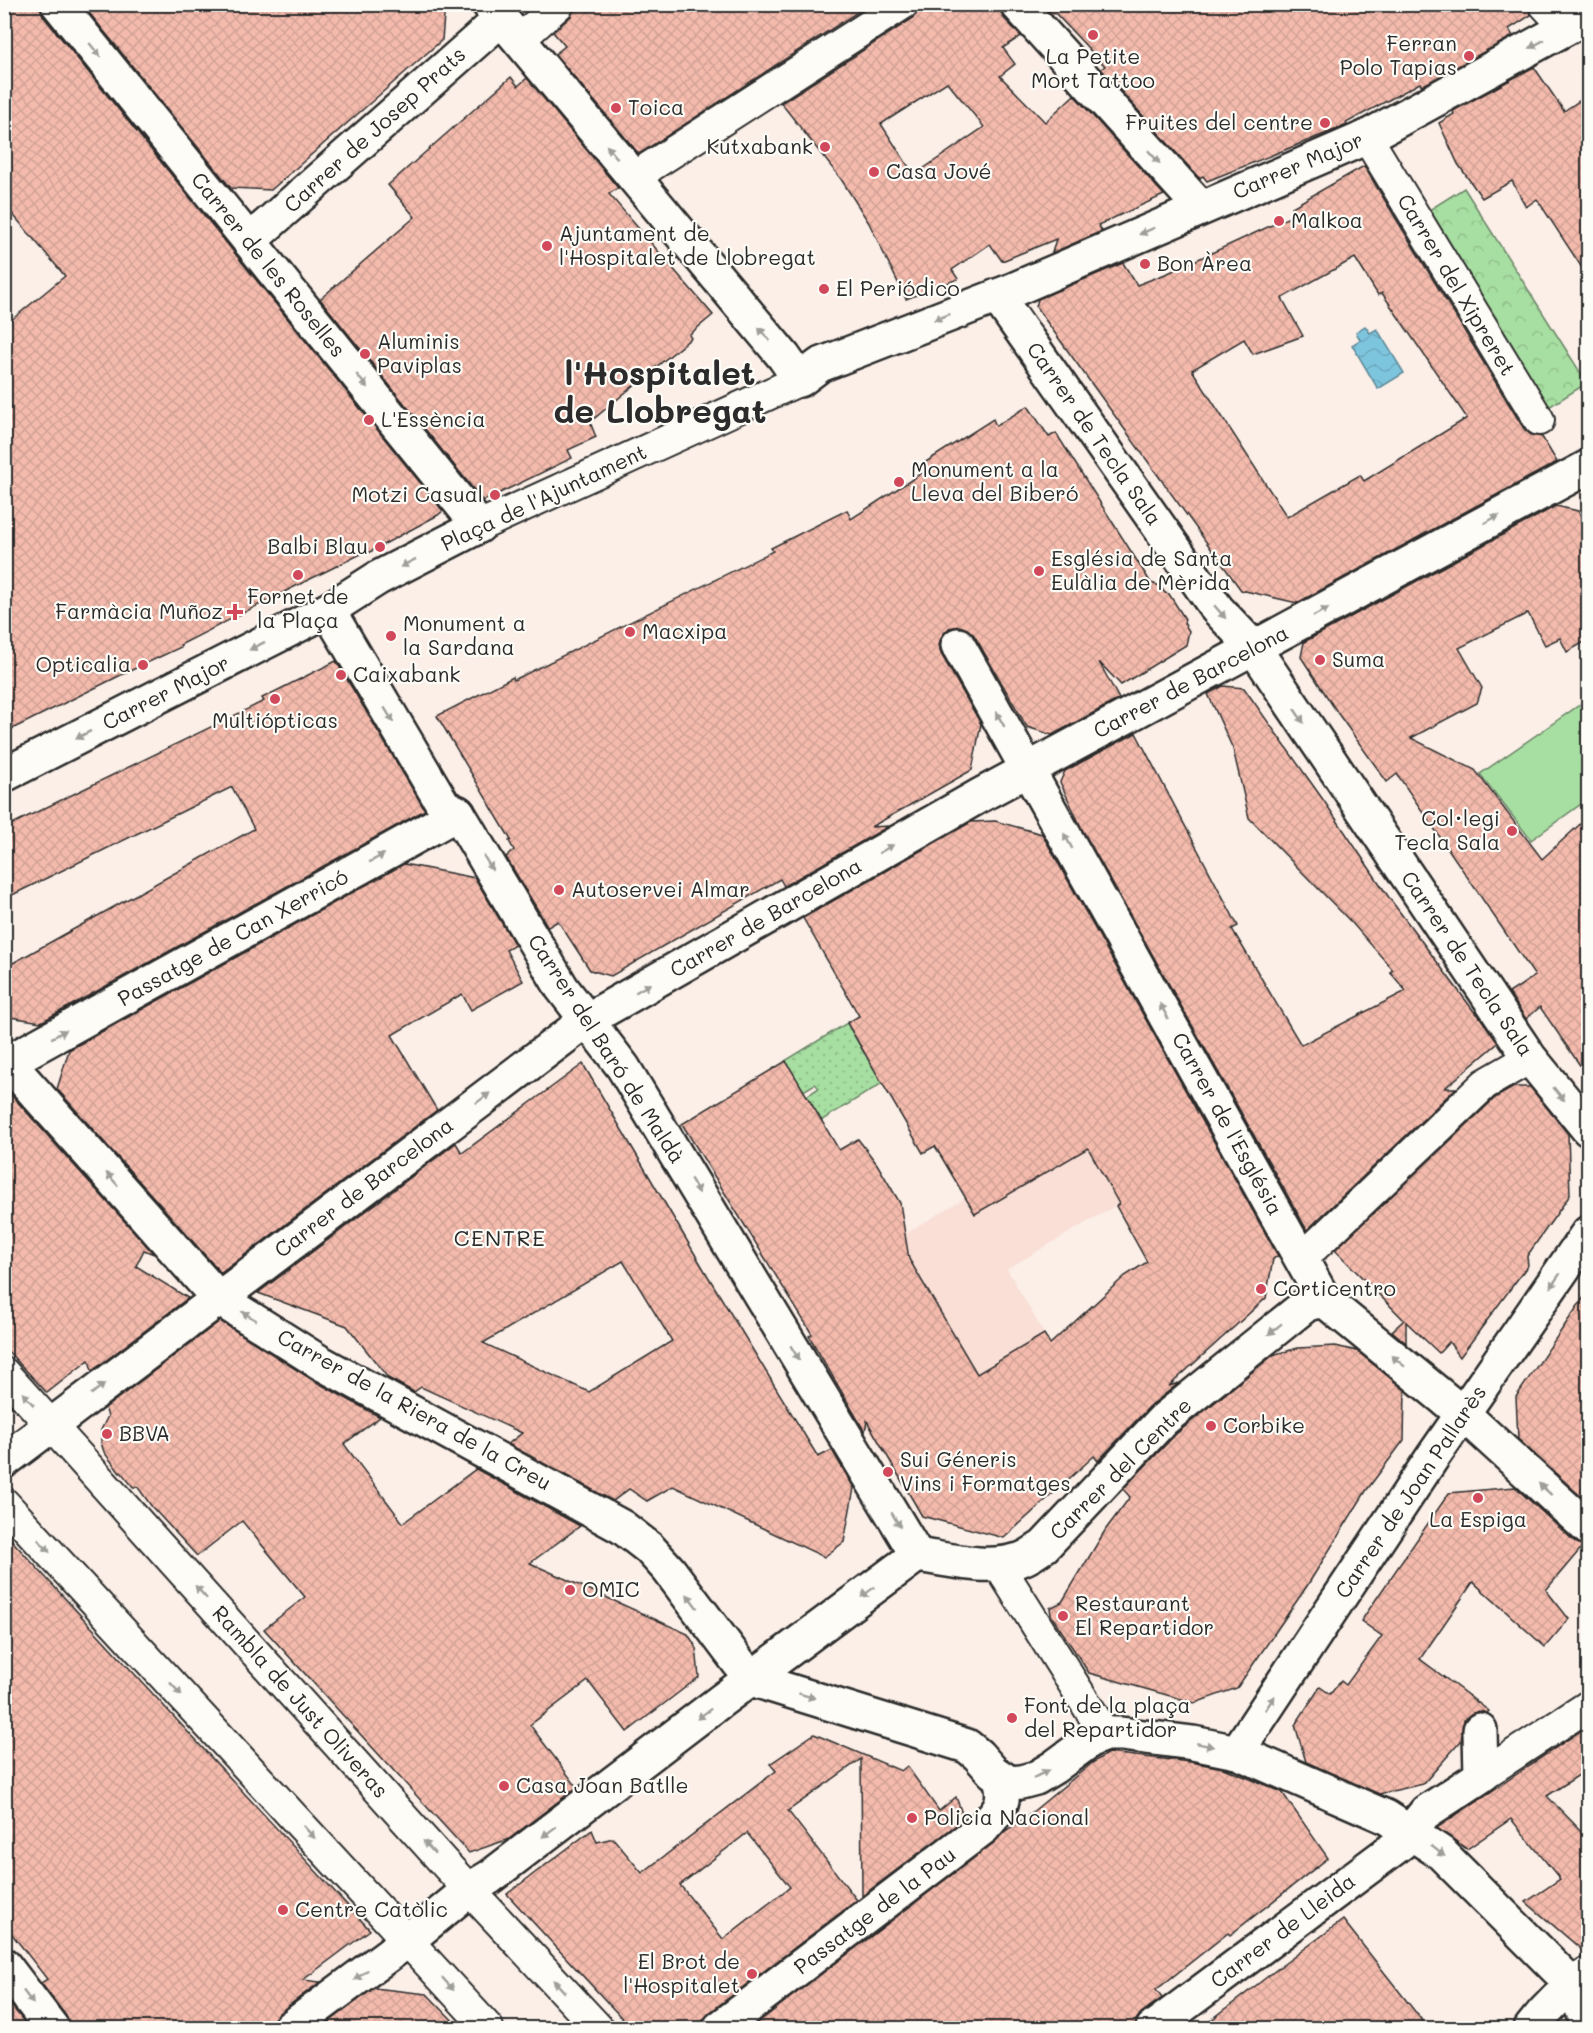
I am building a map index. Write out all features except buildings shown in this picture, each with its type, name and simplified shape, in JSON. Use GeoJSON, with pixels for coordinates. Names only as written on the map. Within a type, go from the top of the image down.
{"type":"FeatureCollection","features":[{"type":"Feature","properties":{"kind":"street","name":"Carrer de les Roselles"},"geometry":{"type":"LineString","coordinates":[[58,4],[479,526]]}},
{"type":"Feature","properties":{"kind":"street","name":"Carrer de Josep Prats"},"geometry":{"type":"LineString","coordinates":[[249,241],[503,21],[559,4]]}},
{"type":"Feature","properties":{"kind":"street"},"geometry":{"type":"LineString","coordinates":[[634,179],[903,4]]}},
{"type":"Feature","properties":{"kind":"street"},"geometry":{"type":"LineString","coordinates":[[1017,4],[1201,208]]}},
{"type":"Feature","properties":{"kind":"street","name":"Carrer Major"},"geometry":{"type":"LineString","coordinates":[[997,296],[1367,137],[1588,16]]}},
{"type":"Feature","properties":{"kind":"street"},"geometry":{"type":"LineString","coordinates":[[503,21],[784,357],[800,380]]}},
{"type":"Feature","properties":{"kind":"street","name":"Carrer del Xipreret"},"geometry":{"type":"LineString","coordinates":[[1374,149],[1539,420]]}},
{"type":"Feature","properties":{"kind":"street","name":"Plaça de l'Ajuntament"},"geometry":{"type":"LineString","coordinates":[[327,610],[378,578],[479,526],[800,380],[820,364],[997,296]]}},
{"type":"Feature","properties":{"kind":"street","name":"Carrer de Tecla Sala"},"geometry":{"type":"LineString","coordinates":[[997,296],[1217,609],[1254,648],[1530,1058],[1588,1129]]}},
{"type":"Feature","properties":{"kind":"street","name":"Carrer de Barcelona"},"geometry":{"type":"LineString","coordinates":[[4,1461],[586,1020],[1029,769],[1588,467]]}},
{"type":"Feature","properties":{"kind":"street","name":"Carrer Major"},"geometry":{"type":"LineString","coordinates":[[4,775],[327,610]]}},
{"type":"Feature","properties":{"kind":"street","name":"Carrer del Baró de Maldà"},"geometry":{"type":"LineString","coordinates":[[327,610],[444,806],[458,813],[562,988],[623,1067],[917,1555]]}},
{"type":"Feature","properties":{"kind":"street","name":"Carrer de l'Església"},"geometry":{"type":"LineString","coordinates":[[958,645],[1324,1300],[1463,1414],[1588,1528]]}},
{"type":"Feature","properties":{"kind":"street","name":"Passatge de Can Xerricó"},"geometry":{"type":"LineString","coordinates":[[6,1060],[458,813]]}},
{"type":"Feature","properties":{"kind":"street"},"geometry":{"type":"LineString","coordinates":[[1314,1247],[1485,1084],[1530,1058]]}},
{"type":"Feature","properties":{"kind":"street","name":"Carrer de la Riera de la Creu"},"geometry":{"type":"LineString","coordinates":[[6,1060],[218,1298],[321,1363],[622,1527],[649,1548],[669,1570],[751,1679]]}},
{"type":"Feature","properties":{"kind":"street","name":"Carrer de Joan Pallarès"},"geometry":{"type":"LineString","coordinates":[[1237,1752],[1463,1414],[1588,1233]]}},
{"type":"Feature","properties":{"kind":"street","name":"Carrer del Centre"},"geometry":{"type":"LineString","coordinates":[[917,1555],[998,1564],[1021,1560],[1044,1546],[1163,1420],[1307,1304],[1324,1300]]}},
{"type":"Feature","properties":{"kind":"street","name":"Rambla de Just Oliveras"},"geometry":{"type":"LineString","coordinates":[[4,1373],[447,1866],[598,2028]]}},
{"type":"Feature","properties":{"kind":"street"},"geometry":{"type":"LineString","coordinates":[[4,1503],[488,2028]]}},
{"type":"Feature","properties":{"kind":"street"},"geometry":{"type":"LineString","coordinates":[[290,2028],[408,1940],[470,1889],[917,1555]]}},
{"type":"Feature","properties":{"kind":"street"},"geometry":{"type":"LineString","coordinates":[[998,1564],[1105,1734]]}},
{"type":"Feature","properties":{"kind":"street"},"geometry":{"type":"LineString","coordinates":[[751,1679],[967,1746],[1000,1778],[1010,1783],[1036,1778],[1092,1739],[1105,1734],[1193,1743],[1237,1752],[1386,1817],[1440,1851],[1581,1979],[1588,2024]]}},
{"type":"Feature","properties":{"kind":"street"},"geometry":{"type":"LineString","coordinates":[[1481,1776],[1588,1706]]}},
{"type":"Feature","properties":{"kind":"street"},"geometry":{"type":"LineString","coordinates":[[1480,1730],[1481,1776]]}},
{"type":"Feature","properties":{"kind":"street","name":"Carrer de Lleida"},"geometry":{"type":"LineString","coordinates":[[1153,2028],[1401,1843],[1426,1812],[1481,1776]]}},
{"type":"Feature","properties":{"kind":"street","name":"Passatge de la Pau"},"geometry":{"type":"LineString","coordinates":[[720,2028],[984,1827],[999,1811],[1003,1801],[1000,1778]]}},
{"type":"Feature","properties":{"kind":"street"},"geometry":{"type":"LineString","coordinates":[[4,1965],[52,2028]]}},
{"type":"Feature","properties":{"kind":"street"},"geometry":{"type":"LineString","coordinates":[[1531,2028],[1546,2009],[1581,1979]]}},
{"type":"Feature","properties":{"kind":"shaded area"},"geometry":{"type":"Polygon","coordinates":[[[1181,1094],[1213,1149],[1007,1269],[1050,1344],[882,1450],[792,1302],[965,1198],[975,1214],[1181,1094]]]}},
{"type":"Feature","properties":{"kind":"green space"},"geometry":{"type":"Polygon","coordinates":[[[1464,188],[1587,383],[1549,407],[1426,212],[1464,188]]]}},
{"type":"Feature","properties":{"kind":"green space"},"geometry":{"type":"Polygon","coordinates":[[[1588,699],[1588,799],[1531,840],[1480,774],[1588,699]]]}},
{"type":"Feature","properties":{"kind":"green space"},"geometry":{"type":"Polygon","coordinates":[[[847,1023],[864,1053],[894,1076],[811,1127],[797,1102],[819,1088],[815,1084],[800,1093],[785,1061],[847,1023]]]}},
{"type":"Feature","properties":{"kind":"water"},"geometry":{"type":"Polygon","coordinates":[[[1365,326],[1370,333],[1377,329],[1404,373],[1378,389],[1352,345],[1360,340],[1356,332],[1365,326]]]}},
{"type":"Feature","properties":{"kind":"place","name":"La Petite Mort Tattoo"},"geometry":{"type":"Point","coordinates":[1093,35]}},
{"type":"Feature","properties":{"kind":"place","name":"Ferran Polo Tapias"},"geometry":{"type":"Point","coordinates":[1469,56]}},
{"type":"Feature","properties":{"kind":"place","name":"Toica"},"geometry":{"type":"Point","coordinates":[616,108]}},
{"type":"Feature","properties":{"kind":"place","name":"Fruites del centre"},"geometry":{"type":"Point","coordinates":[1325,123]}},
{"type":"Feature","properties":{"kind":"place","name":"Kutxabank"},"geometry":{"type":"Point","coordinates":[825,147]}},
{"type":"Feature","properties":{"kind":"place","name":"Casa Jové"},"geometry":{"type":"Point","coordinates":[874,172]}},
{"type":"Feature","properties":{"kind":"place","name":"Malkoa"},"geometry":{"type":"Point","coordinates":[1279,221]}},
{"type":"Feature","properties":{"kind":"place","name":"Ajuntament de l'Hospitalet de Llobregat"},"geometry":{"type":"Point","coordinates":[547,246]}},
{"type":"Feature","properties":{"kind":"place","name":"Bon Àrea"},"geometry":{"type":"Point","coordinates":[1145,264]}},
{"type":"Feature","properties":{"kind":"place","name":"El Periódico"},"geometry":{"type":"Point","coordinates":[824,289]}},
{"type":"Feature","properties":{"kind":"place","name":"Aluminis Paviplas"},"geometry":{"type":"Point","coordinates":[365,354]}},
{"type":"Feature","properties":{"kind":"place","name":"L'Essència"},"geometry":{"type":"Point","coordinates":[369,420]}},
{"type":"Feature","properties":{"kind":"place","name":"Monument a la Lleva del Biberó"},"geometry":{"type":"Point","coordinates":[899,482]}},
{"type":"Feature","properties":{"kind":"place","name":"Motzi Casual"},"geometry":{"type":"Point","coordinates":[495,495]}},
{"type":"Feature","properties":{"kind":"place","name":"Balbi Blau"},"geometry":{"type":"Point","coordinates":[380,547]}},
{"type":"Feature","properties":{"kind":"place","name":"Església de Santa Eulàlia de Mèrida"},"geometry":{"type":"Point","coordinates":[1039,571]}},
{"type":"Feature","properties":{"kind":"place","name":"Fornet de la Plaça"},"geometry":{"type":"Point","coordinates":[298,575]}},
{"type":"Feature","properties":{"kind":"place","name":"Farmàcia Muñoz"},"geometry":{"type":"Point","coordinates":[235,612]}},
{"type":"Feature","properties":{"kind":"place","name":"Macxipa"},"geometry":{"type":"Point","coordinates":[630,632]}},
{"type":"Feature","properties":{"kind":"place","name":"Monument a la Sardana"},"geometry":{"type":"Point","coordinates":[391,636]}},
{"type":"Feature","properties":{"kind":"place","name":"Suma"},"geometry":{"type":"Point","coordinates":[1320,660]}},
{"type":"Feature","properties":{"kind":"place","name":"Opticalia"},"geometry":{"type":"Point","coordinates":[143,665]}},
{"type":"Feature","properties":{"kind":"place","name":"Caixabank"},"geometry":{"type":"Point","coordinates":[341,675]}},
{"type":"Feature","properties":{"kind":"place","name":"Multiópticas"},"geometry":{"type":"Point","coordinates":[275,699]}},
{"type":"Feature","properties":{"kind":"place","name":"Col·legi Tecla Sala"},"geometry":{"type":"Point","coordinates":[1512,831]}},
{"type":"Feature","properties":{"kind":"place","name":"Autoservei Almar"},"geometry":{"type":"Point","coordinates":[559,890]}},
{"type":"Feature","properties":{"kind":"place","name":"Corticentro"},"geometry":{"type":"Point","coordinates":[1261,1289]}},
{"type":"Feature","properties":{"kind":"place","name":"Corbike"},"geometry":{"type":"Point","coordinates":[1211,1426]}},
{"type":"Feature","properties":{"kind":"place","name":"BBVA"},"geometry":{"type":"Point","coordinates":[107,1434]}},
{"type":"Feature","properties":{"kind":"place","name":"Sui Géneris Vins i Formatges"},"geometry":{"type":"Point","coordinates":[888,1472]}},
{"type":"Feature","properties":{"kind":"place","name":"La Espiga"},"geometry":{"type":"Point","coordinates":[1478,1498]}},
{"type":"Feature","properties":{"kind":"place","name":"OMIC"},"geometry":{"type":"Point","coordinates":[570,1590]}},
{"type":"Feature","properties":{"kind":"place","name":"Restaurant El Repartidor"},"geometry":{"type":"Point","coordinates":[1063,1616]}},
{"type":"Feature","properties":{"kind":"place","name":"Font de la plaça del Repartidor"},"geometry":{"type":"Point","coordinates":[1012,1718]}},
{"type":"Feature","properties":{"kind":"place","name":"Casa Joan Batlle"},"geometry":{"type":"Point","coordinates":[504,1786]}},
{"type":"Feature","properties":{"kind":"place","name":"Policia Nacional"},"geometry":{"type":"Point","coordinates":[912,1818]}},
{"type":"Feature","properties":{"kind":"place","name":"Centre Catòlic"},"geometry":{"type":"Point","coordinates":[283,1910]}},
{"type":"Feature","properties":{"kind":"place","name":"El Brot de l'Hospitalet"},"geometry":{"type":"Point","coordinates":[752,1974]}},
{"type":"Feature","properties":{"kind":"district","name":"l'Hospitalet de Llobregat"},"geometry":{"type":"Point","coordinates":[660,392]}},
{"type":"Feature","properties":{"kind":"district","name":"CENTRE"},"geometry":{"type":"Point","coordinates":[500,1238]}}]}
